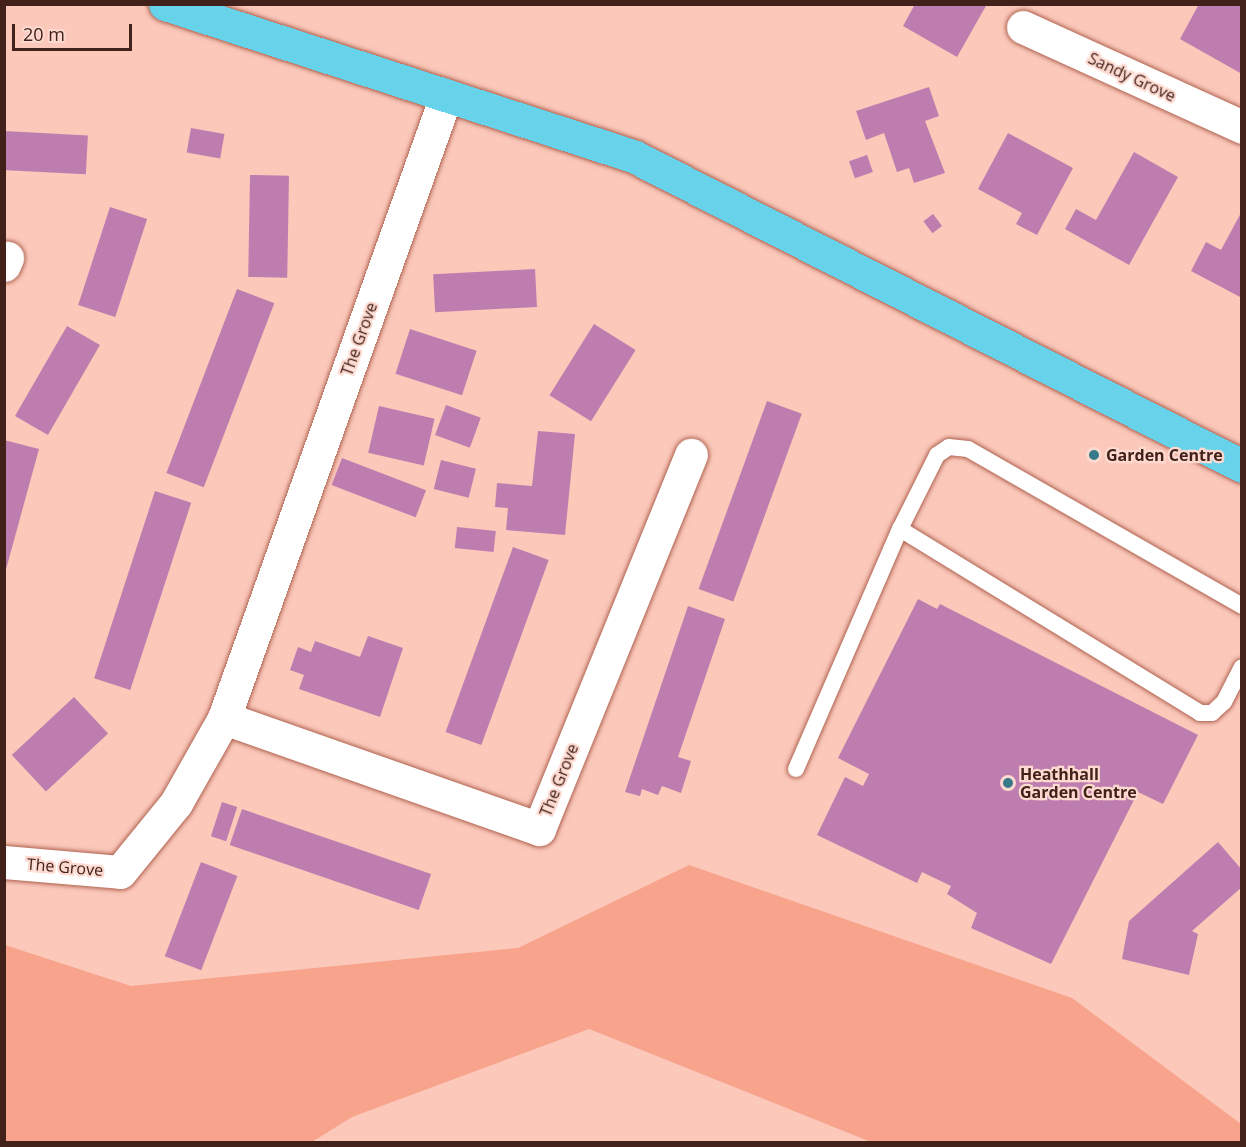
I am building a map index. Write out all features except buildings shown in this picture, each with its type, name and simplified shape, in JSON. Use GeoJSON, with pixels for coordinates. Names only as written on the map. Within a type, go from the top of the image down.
{"type":"FeatureCollection","features":[{"type":"Feature","properties":{"kind":"highway"},"geometry":{"type":"LineString","coordinates":[[165,4],[635,157],[1239,461]]}},
{"type":"Feature","properties":{"kind":"street","name":"Sandy Grove"},"geometry":{"type":"LineString","coordinates":[[1023,27],[1242,127]]}},
{"type":"Feature","properties":{"kind":"street","name":"The Grove"},"geometry":{"type":"LineString","coordinates":[[4,862],[120,872],[176,803],[224,718],[446,96]]}},
{"type":"Feature","properties":{"kind":"street","name":"The Grove"},"geometry":{"type":"LineString","coordinates":[[224,718],[539,829],[691,455]]}},
{"type":"Feature","properties":{"kind":"lane"},"geometry":{"type":"LineString","coordinates":[[796,769],[900,529],[938,455],[949,447],[968,449],[1242,606]]}},
{"type":"Feature","properties":{"kind":"lane"},"geometry":{"type":"LineString","coordinates":[[900,529],[1200,713],[1212,713],[1224,702],[1242,667]]}},
{"type":"Feature","properties":{"kind":"shaded area"},"geometry":{"type":"Polygon","coordinates":[[[689,865],[1072,998],[1241,1124],[1241,1142],[871,1142],[589,1029],[352,1117],[312,1142],[5,1142],[5,945],[131,986],[518,948],[689,865]]]}},
{"type":"Feature","properties":{"kind":"place","name":"Garden Centre"},"geometry":{"type":"Point","coordinates":[1094,455]}},
{"type":"Feature","properties":{"kind":"place","name":"Heathhall Garden Centre"},"geometry":{"type":"Point","coordinates":[1008,783]}}]}
